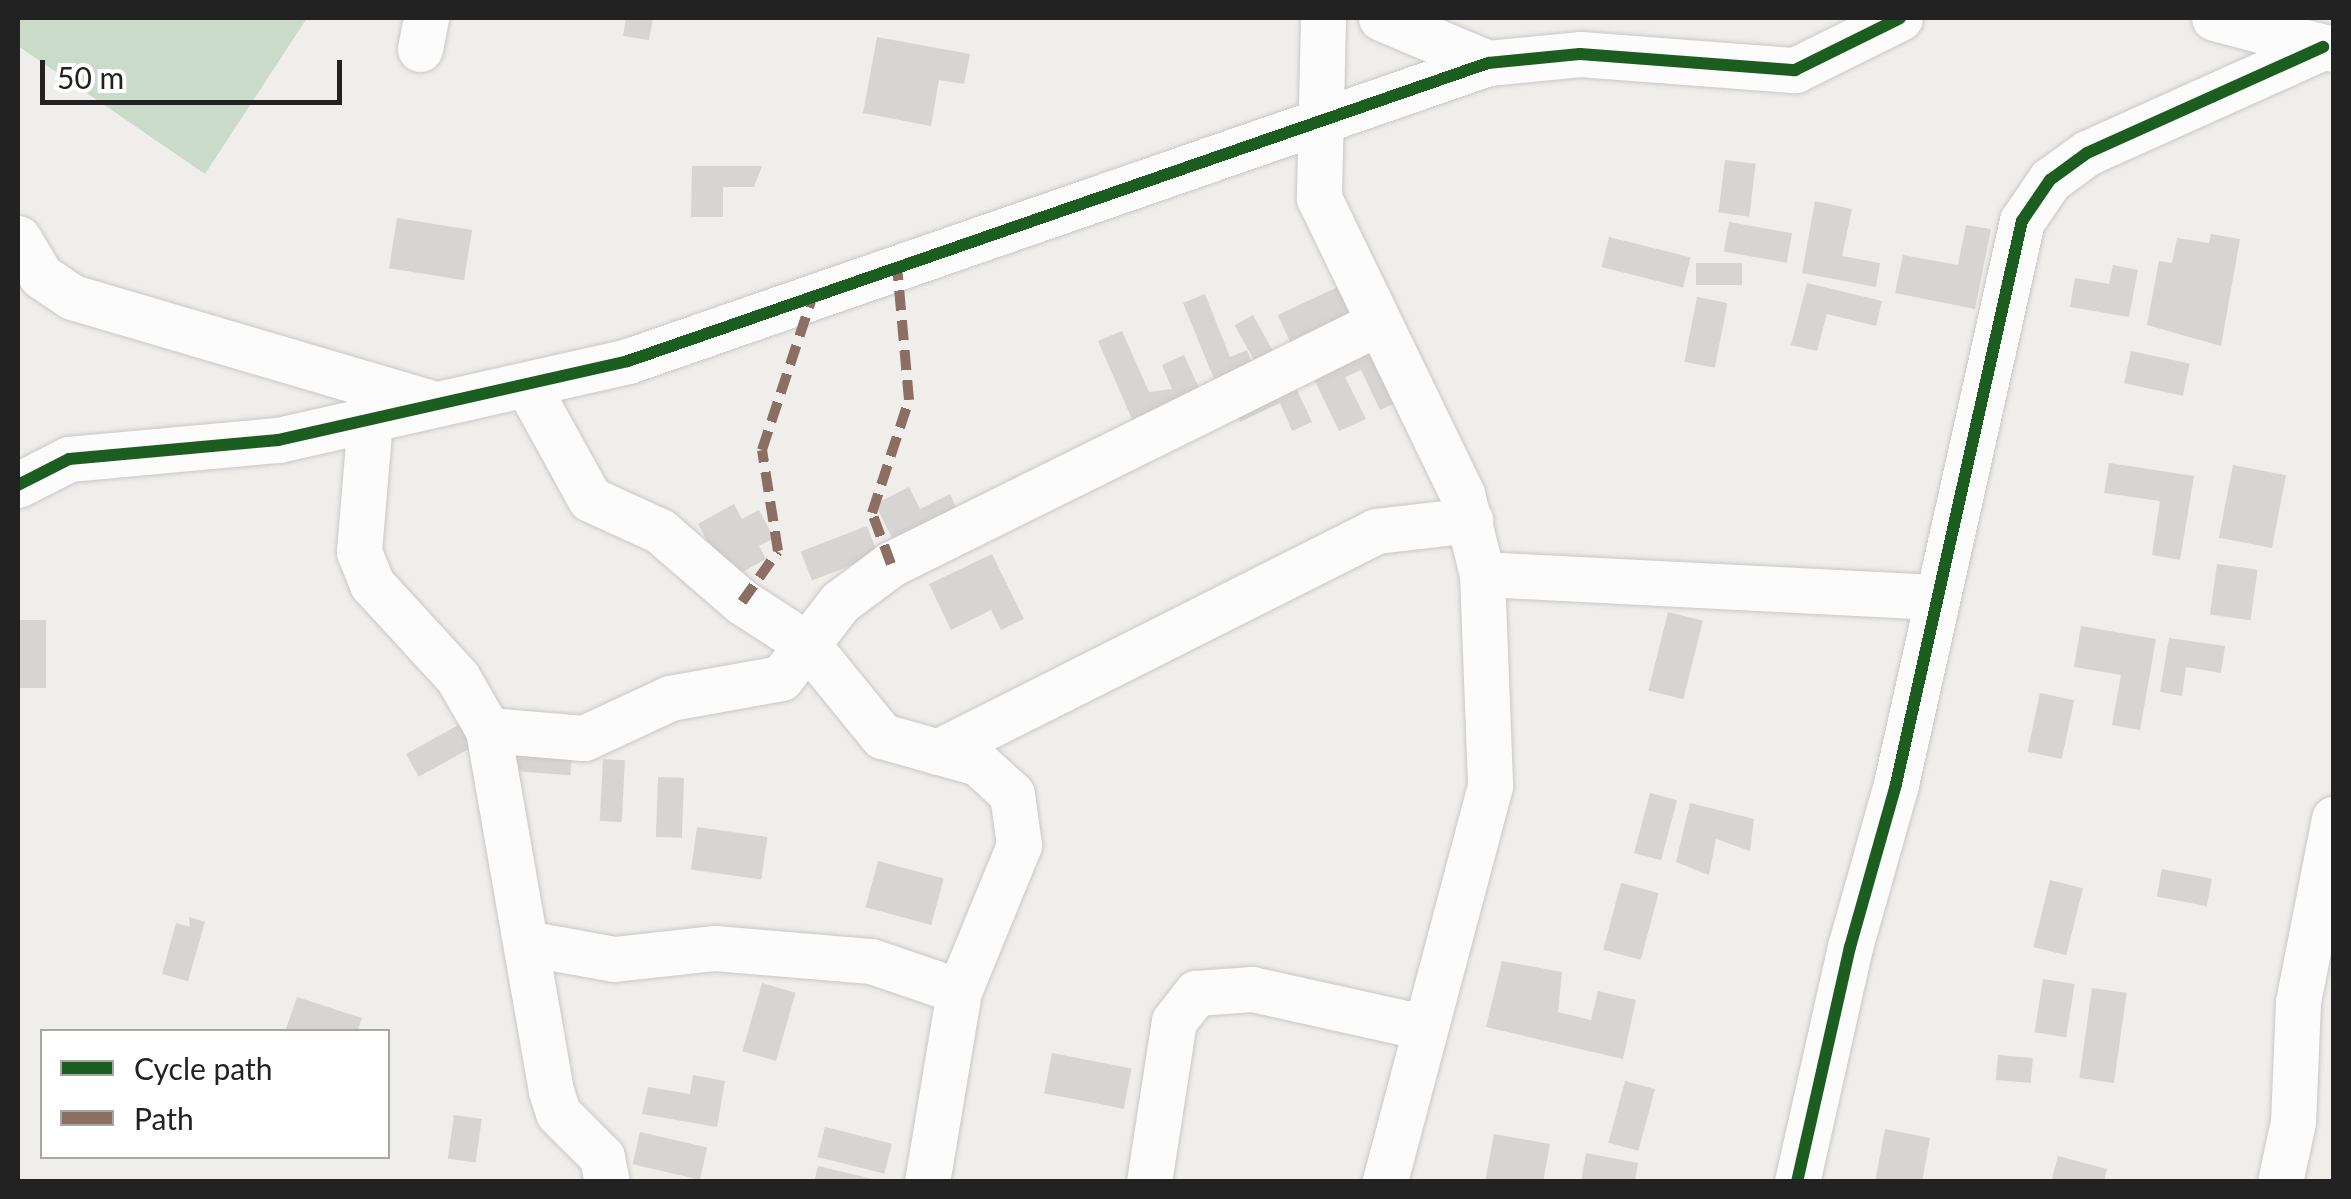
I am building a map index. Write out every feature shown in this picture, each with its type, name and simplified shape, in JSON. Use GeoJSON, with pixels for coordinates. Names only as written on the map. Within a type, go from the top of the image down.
{"type":"FeatureCollection","features":[{"type":"Feature","properties":{"kind":"street"},"geometry":{"type":"LineString","coordinates":[[1323,18],[1317,116],[1319,198],[1470,520],[1482,574],[1490,786],[1385,1182]]}},
{"type":"Feature","properties":{"kind":"street"},"geometry":{"type":"LineString","coordinates":[[1381,18],[1488,63]]}},
{"type":"Feature","properties":{"kind":"street"},"geometry":{"type":"LineString","coordinates":[[18,485],[69,459],[278,440],[527,385],[811,300],[1317,116],[1488,63],[1580,54],[1795,70],[1900,18]]}},
{"type":"Feature","properties":{"kind":"street"},"geometry":{"type":"LineString","coordinates":[[2214,18],[2328,48]]}},
{"type":"Feature","properties":{"kind":"street"},"geometry":{"type":"LineString","coordinates":[[1797,1182],[1938,597],[2014,246],[2034,198],[2087,153],[2328,48]]}},
{"type":"Feature","properties":{"kind":"street"},"geometry":{"type":"LineString","coordinates":[[18,238],[42,276],[72,297],[438,405]]}},
{"type":"Feature","properties":{"kind":"street"},"geometry":{"type":"LineString","coordinates":[[488,730],[584,738],[670,698],[769,684],[840,602],[891,564],[1378,323]]}},
{"type":"Feature","properties":{"kind":"street"},"geometry":{"type":"LineString","coordinates":[[527,385],[590,500],[660,531],[730,592],[807,644],[871,728],[996,776],[1019,818],[1019,844],[959,991],[928,1182]]}},
{"type":"Feature","properties":{"kind":"street"},"geometry":{"type":"LineString","coordinates":[[370,420],[359,552],[372,584],[458,678],[488,730],[558,1113],[602,1157],[606,1182]]}},
{"type":"Feature","properties":{"kind":"street"},"geometry":{"type":"LineString","coordinates":[[937,752],[1376,531],[1470,520]]}},
{"type":"Feature","properties":{"kind":"street"},"geometry":{"type":"LineString","coordinates":[[1482,574],[1938,597]]}},
{"type":"Feature","properties":{"kind":"street"},"geometry":{"type":"LineString","coordinates":[[2280,1182],[2293,1122],[2298,1002],[2334,818]]}},
{"type":"Feature","properties":{"kind":"street"},"geometry":{"type":"LineString","coordinates":[[526,943],[614,959],[715,948],[871,961],[959,991]]}},
{"type":"Feature","properties":{"kind":"street"},"geometry":{"type":"LineString","coordinates":[[1148,1182],[1174,1021],[1196,993],[1252,989],[1424,1028]]}},
{"type":"Feature","properties":{"kind":"green space"},"geometry":{"type":"Polygon","coordinates":[[[18,18],[307,18],[205,174],[18,46],[18,18]]]}},
{"type":"Feature","properties":{"kind":"building"},"geometry":{"type":"Polygon","coordinates":[[[626,18],[653,18],[649,40],[623,36],[626,18]]]}},
{"type":"Feature","properties":{"kind":"building"},"geometry":{"type":"Polygon","coordinates":[[[877,37],[970,54],[964,84],[939,80],[931,126],[863,113],[877,37]]]}},
{"type":"Feature","properties":{"kind":"building"},"geometry":{"type":"Polygon","coordinates":[[[1725,160],[1756,164],[1749,216],[1719,213],[1725,160]]]}},
{"type":"Feature","properties":{"kind":"building"},"geometry":{"type":"Polygon","coordinates":[[[692,166],[762,166],[754,187],[723,187],[723,217],[691,217],[692,166]]]}},
{"type":"Feature","properties":{"kind":"building"},"geometry":{"type":"Polygon","coordinates":[[[1815,201],[1852,209],[1842,256],[1880,263],[1876,287],[1802,273],[1815,201]]]}},
{"type":"Feature","properties":{"kind":"building"},"geometry":{"type":"Polygon","coordinates":[[[397,218],[472,230],[464,280],[389,268],[397,218]]]}},
{"type":"Feature","properties":{"kind":"building"},"geometry":{"type":"Polygon","coordinates":[[[1729,222],[1792,233],[1787,263],[1724,252],[1729,222]]]}},
{"type":"Feature","properties":{"kind":"building"},"geometry":{"type":"Polygon","coordinates":[[[1966,225],[1991,229],[1975,309],[1895,293],[1903,255],[1958,265],[1966,225]]]}},
{"type":"Feature","properties":{"kind":"building"},"geometry":{"type":"Polygon","coordinates":[[[2211,234],[2240,239],[2221,346],[2147,325],[2159,261],[2172,263],[2177,238],[2209,243],[2211,234]]]}},
{"type":"Feature","properties":{"kind":"building"},"geometry":{"type":"Polygon","coordinates":[[[1609,237],[1691,257],[1683,287],[1602,267],[1609,237]]]}},
{"type":"Feature","properties":{"kind":"building"},"geometry":{"type":"Polygon","coordinates":[[[1696,263],[1742,263],[1742,285],[1696,285],[1696,263]]]}},
{"type":"Feature","properties":{"kind":"building"},"geometry":{"type":"Polygon","coordinates":[[[2113,265],[2138,270],[2129,317],[2070,307],[2075,278],[2109,284],[2113,265]]]}},
{"type":"Feature","properties":{"kind":"building"},"geometry":{"type":"Polygon","coordinates":[[[1807,283],[1882,301],[1876,326],[1827,314],[1817,351],[1791,345],[1807,283]]]}},
{"type":"Feature","properties":{"kind":"building"},"geometry":{"type":"Polygon","coordinates":[[[1342,285],[1359,321],[1295,351],[1278,315],[1342,285]]]}},
{"type":"Feature","properties":{"kind":"building"},"geometry":{"type":"Polygon","coordinates":[[[1205,294],[1230,357],[1247,350],[1256,374],[1218,389],[1183,303],[1205,294]]]}},
{"type":"Feature","properties":{"kind":"building"},"geometry":{"type":"Polygon","coordinates":[[[1697,297],[1727,303],[1715,368],[1684,362],[1697,297]]]}},
{"type":"Feature","properties":{"kind":"building"},"geometry":{"type":"Polygon","coordinates":[[[1253,315],[1278,360],[1259,370],[1235,325],[1253,315]]]}},
{"type":"Feature","properties":{"kind":"building"},"geometry":{"type":"Polygon","coordinates":[[[1122,331],[1149,392],[1172,389],[1162,365],[1184,355],[1203,397],[1135,426],[1098,341],[1122,331]]]}},
{"type":"Feature","properties":{"kind":"building"},"geometry":{"type":"Polygon","coordinates":[[[1373,333],[1405,399],[1380,410],[1361,370],[1345,377],[1366,419],[1339,431],[1307,365],[1373,333]]]}},
{"type":"Feature","properties":{"kind":"building"},"geometry":{"type":"Polygon","coordinates":[[[2131,351],[2190,363],[2183,396],[2124,383],[2131,351]]]}},
{"type":"Feature","properties":{"kind":"building"},"geometry":{"type":"Polygon","coordinates":[[[1290,375],[1312,422],[1292,431],[1280,403],[1240,422],[1231,403],[1290,375]]]}},
{"type":"Feature","properties":{"kind":"building"},"geometry":{"type":"Polygon","coordinates":[[[2109,463],[2194,476],[2180,560],[2152,555],[2160,501],[2104,493],[2109,463]]]}},
{"type":"Feature","properties":{"kind":"building"},"geometry":{"type":"Polygon","coordinates":[[[2233,465],[2286,475],[2272,548],[2219,538],[2233,465]]]}},
{"type":"Feature","properties":{"kind":"building"},"geometry":{"type":"Polygon","coordinates":[[[909,487],[920,509],[950,494],[960,516],[897,548],[875,504],[909,487]]]}},
{"type":"Feature","properties":{"kind":"building"},"geometry":{"type":"Polygon","coordinates":[[[734,504],[742,519],[759,510],[774,538],[759,546],[766,559],[728,580],[698,524],[734,504]]]}},
{"type":"Feature","properties":{"kind":"building"},"geometry":{"type":"Polygon","coordinates":[[[867,526],[878,555],[812,580],[801,551],[867,526]]]}},
{"type":"Feature","properties":{"kind":"building"},"geometry":{"type":"Polygon","coordinates":[[[992,554],[1024,619],[1001,630],[991,610],[951,630],[929,584],[992,554]]]}},
{"type":"Feature","properties":{"kind":"building"},"geometry":{"type":"Polygon","coordinates":[[[2217,564],[2258,570],[2251,620],[2210,615],[2217,564]]]}},
{"type":"Feature","properties":{"kind":"building"},"geometry":{"type":"Polygon","coordinates":[[[1668,612],[1703,621],[1683,699],[1648,691],[1668,612]]]}},
{"type":"Feature","properties":{"kind":"building"},"geometry":{"type":"Polygon","coordinates":[[[18,620],[46,620],[46,688],[18,688],[18,620]]]}},
{"type":"Feature","properties":{"kind":"building"},"geometry":{"type":"Polygon","coordinates":[[[2081,626],[2156,639],[2140,730],[2112,725],[2121,675],[2074,667],[2081,626]]]}},
{"type":"Feature","properties":{"kind":"building"},"geometry":{"type":"Polygon","coordinates":[[[2169,638],[2225,646],[2221,673],[2186,667],[2182,696],[2160,692],[2169,638]]]}},
{"type":"Feature","properties":{"kind":"building"},"geometry":{"type":"Polygon","coordinates":[[[2040,693],[2074,700],[2062,759],[2028,752],[2040,693]]]}},
{"type":"Feature","properties":{"kind":"building"},"geometry":{"type":"Polygon","coordinates":[[[462,723],[475,746],[419,777],[406,754],[462,723]]]}},
{"type":"Feature","properties":{"kind":"building"},"geometry":{"type":"Polygon","coordinates":[[[512,750],[572,754],[570,775],[511,771],[512,750]]]}},
{"type":"Feature","properties":{"kind":"building"},"geometry":{"type":"Polygon","coordinates":[[[603,759],[625,760],[622,822],[600,821],[603,759]]]}},
{"type":"Feature","properties":{"kind":"building"},"geometry":{"type":"Polygon","coordinates":[[[658,777],[684,778],[682,838],[656,837],[658,777]]]}},
{"type":"Feature","properties":{"kind":"building"},"geometry":{"type":"Polygon","coordinates":[[[1650,793],[1677,800],[1661,860],[1634,853],[1650,793]]]}},
{"type":"Feature","properties":{"kind":"building"},"geometry":{"type":"Polygon","coordinates":[[[1690,803],[1754,819],[1750,851],[1716,839],[1709,875],[1676,862],[1690,803]]]}},
{"type":"Feature","properties":{"kind":"building"},"geometry":{"type":"Polygon","coordinates":[[[697,827],[767,837],[761,879],[691,870],[697,827]]]}},
{"type":"Feature","properties":{"kind":"building"},"geometry":{"type":"Polygon","coordinates":[[[878,861],[944,879],[931,925],[866,907],[878,861]]]}},
{"type":"Feature","properties":{"kind":"building"},"geometry":{"type":"Polygon","coordinates":[[[2162,869],[2212,879],[2207,906],[2157,896],[2162,869]]]}},
{"type":"Feature","properties":{"kind":"building"},"geometry":{"type":"Polygon","coordinates":[[[2050,880],[2083,888],[2066,955],[2033,947],[2050,880]]]}},
{"type":"Feature","properties":{"kind":"building"},"geometry":{"type":"Polygon","coordinates":[[[1621,883],[1659,893],[1641,960],[1603,950],[1621,883]]]}},
{"type":"Feature","properties":{"kind":"building"},"geometry":{"type":"Polygon","coordinates":[[[189,917],[205,922],[188,981],[162,974],[176,923],[190,927],[189,917]]]}},
{"type":"Feature","properties":{"kind":"building"},"geometry":{"type":"Polygon","coordinates":[[[1502,961],[1562,972],[1558,1012],[1591,1020],[1598,991],[1636,1000],[1623,1059],[1486,1027],[1502,961]]]}},
{"type":"Feature","properties":{"kind":"building"},"geometry":{"type":"Polygon","coordinates":[[[2043,979],[2075,984],[2066,1037],[2035,1032],[2043,979]]]}},
{"type":"Feature","properties":{"kind":"building"},"geometry":{"type":"Polygon","coordinates":[[[762,983],[796,993],[776,1061],[742,1051],[762,983]]]}},
{"type":"Feature","properties":{"kind":"building"},"geometry":{"type":"Polygon","coordinates":[[[2092,988],[2127,993],[2114,1083],[2079,1078],[2092,988]]]}},
{"type":"Feature","properties":{"kind":"building"},"geometry":{"type":"Polygon","coordinates":[[[297,997],[362,1018],[358,1029],[286,1029],[297,997]]]}},
{"type":"Feature","properties":{"kind":"building"},"geometry":{"type":"Polygon","coordinates":[[[1052,1053],[1132,1068],[1124,1109],[1044,1093],[1052,1053]]]}},
{"type":"Feature","properties":{"kind":"building"},"geometry":{"type":"Polygon","coordinates":[[[1998,1055],[2033,1058],[2031,1083],[1996,1080],[1998,1055]]]}},
{"type":"Feature","properties":{"kind":"building"},"geometry":{"type":"Polygon","coordinates":[[[693,1075],[725,1081],[717,1127],[642,1114],[648,1087],[690,1094],[693,1075]]]}},
{"type":"Feature","properties":{"kind":"building"},"geometry":{"type":"Polygon","coordinates":[[[1625,1081],[1655,1089],[1638,1151],[1608,1143],[1625,1081]]]}},
{"type":"Feature","properties":{"kind":"building"},"geometry":{"type":"Polygon","coordinates":[[[454,1115],[482,1119],[476,1162],[448,1159],[454,1115]]]}},
{"type":"Feature","properties":{"kind":"building"},"geometry":{"type":"Polygon","coordinates":[[[825,1127],[892,1144],[884,1174],[818,1157],[825,1127]]]}},
{"type":"Feature","properties":{"kind":"building"},"geometry":{"type":"Polygon","coordinates":[[[1885,1129],[1930,1138],[1922,1182],[1875,1182],[1885,1129]]]}},
{"type":"Feature","properties":{"kind":"building"},"geometry":{"type":"Polygon","coordinates":[[[640,1132],[707,1148],[700,1180],[633,1164],[640,1132]]]}},
{"type":"Feature","properties":{"kind":"building"},"geometry":{"type":"Polygon","coordinates":[[[1494,1134],[1550,1144],[1543,1182],[1485,1182],[1494,1134]]]}},
{"type":"Feature","properties":{"kind":"building"},"geometry":{"type":"Polygon","coordinates":[[[1586,1153],[1638,1163],[1635,1182],[1581,1182],[1586,1153]]]}},
{"type":"Feature","properties":{"kind":"building"},"geometry":{"type":"Polygon","coordinates":[[[2058,1156],[2107,1169],[2104,1182],[2051,1182],[2058,1156]]]}},
{"type":"Feature","properties":{"kind":"building"},"geometry":{"type":"Polygon","coordinates":[[[818,1166],[877,1180],[877,1182],[814,1182],[818,1166]]]}},
{"type":"Feature","properties":{"kind":"marked path"},"geometry":{"type":"LineString","coordinates":[[891,564],[872,513],[909,400],[897,265]]}},
{"type":"Feature","properties":{"kind":"marked path"},"geometry":{"type":"LineString","coordinates":[[742,602],[778,551],[762,450],[811,301]]}},
{"type":"Feature","properties":{"kind":"cycle path"},"geometry":{"type":"LineString","coordinates":[[18,485],[69,459],[278,440],[628,361],[1488,63],[1580,54],[1795,70],[1900,18]]}},
{"type":"Feature","properties":{"kind":"cycle path"},"geometry":{"type":"LineString","coordinates":[[1797,1182],[1850,947],[1896,784],[2022,221],[2050,180],[2087,153],[2323,47]]}}]}
